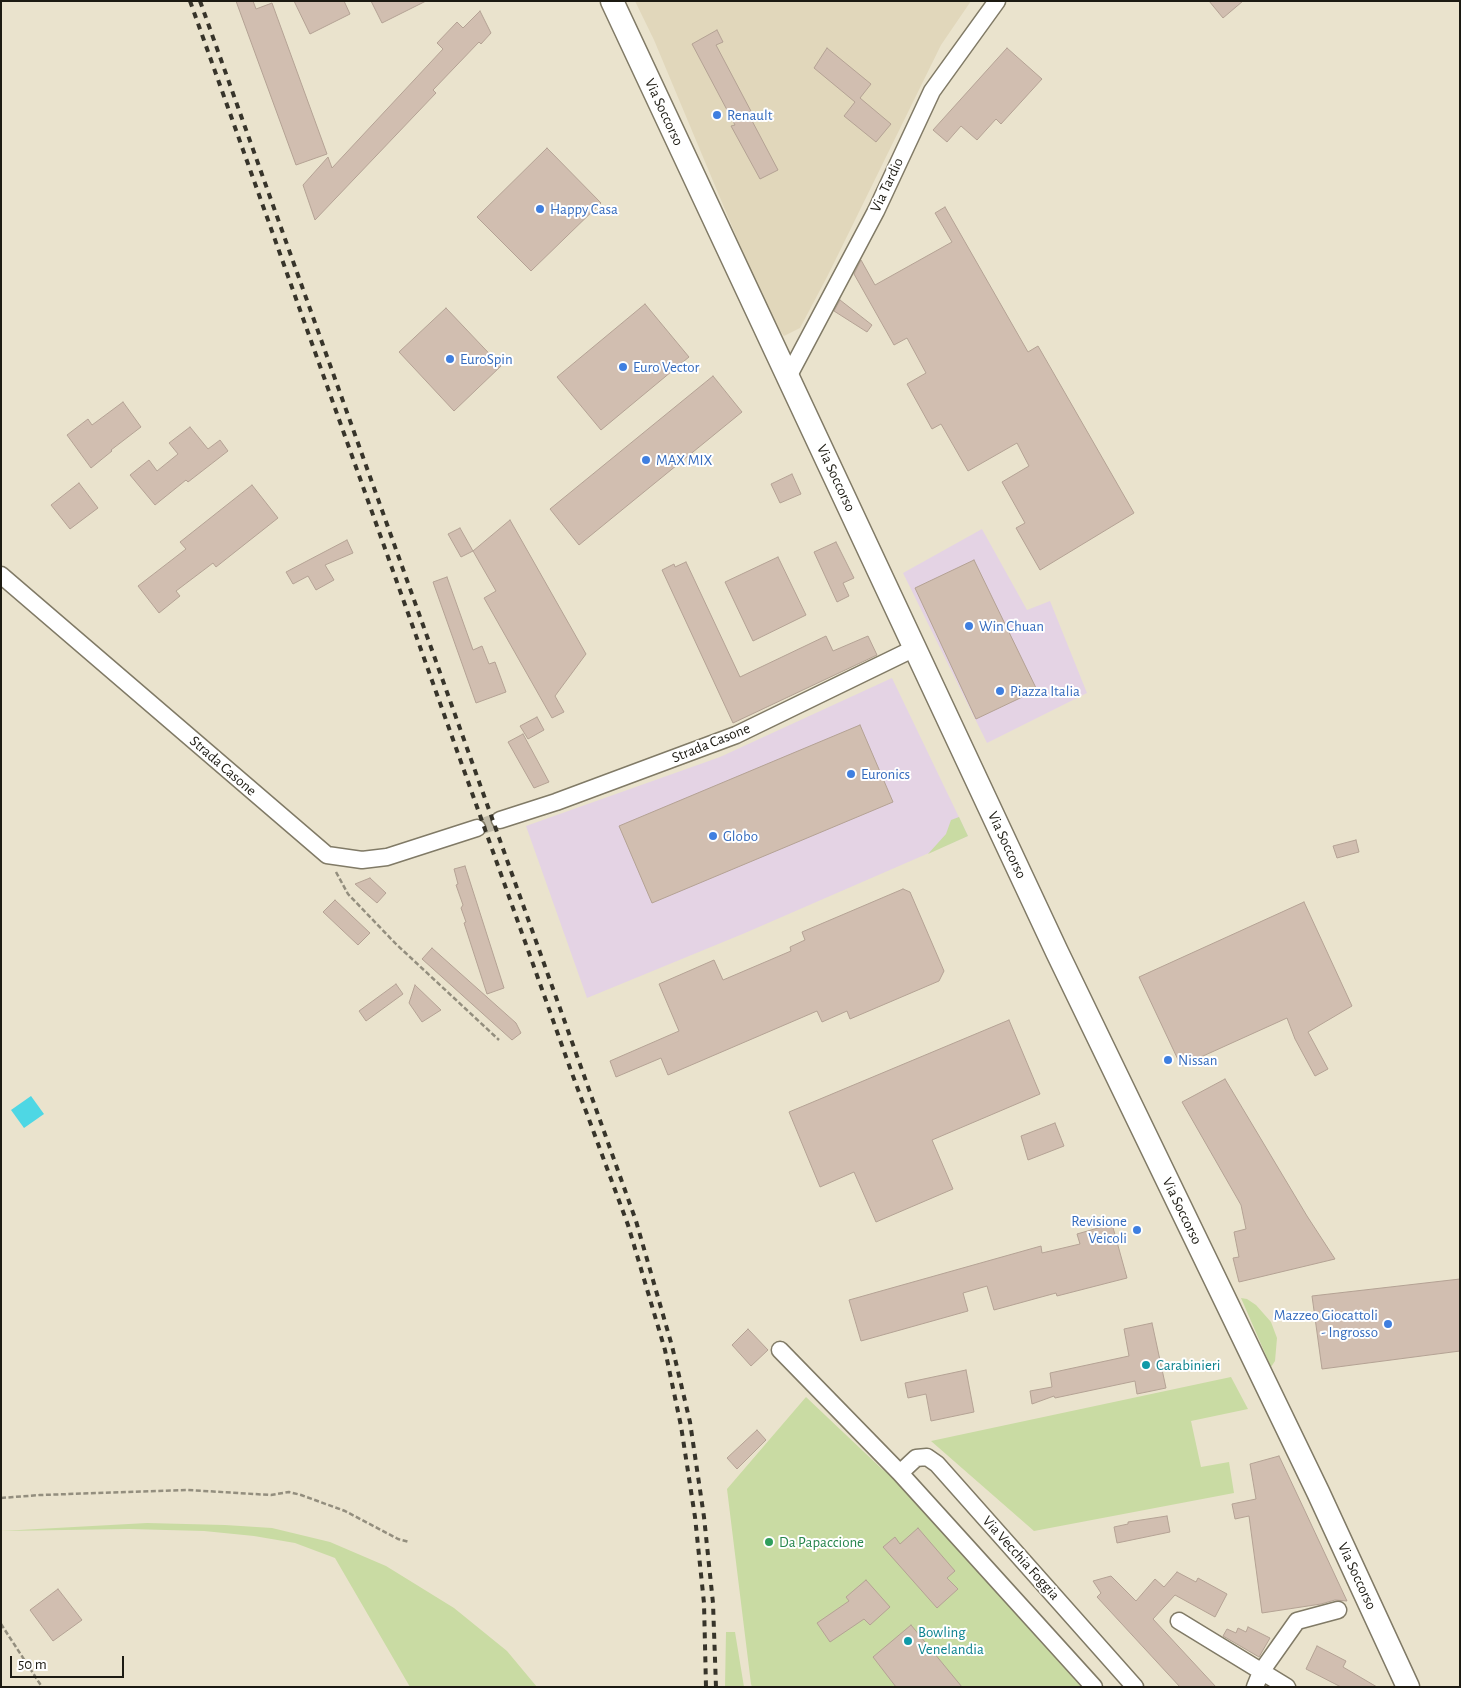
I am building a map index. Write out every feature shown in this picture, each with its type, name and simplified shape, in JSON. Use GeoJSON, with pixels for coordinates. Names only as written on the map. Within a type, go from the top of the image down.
{"type":"FeatureCollection","features":[{"type":"Feature","properties":{"kind":"main road","name":"Via Soccorso"},"geometry":{"type":"LineString","coordinates":[[612,1],[1057,952],[1314,1483],[1408,1687]]}},
{"type":"Feature","properties":{"kind":"street","name":"Via Tardio"},"geometry":{"type":"LineString","coordinates":[[788,377],[876,211],[932,91],[997,1]]}},
{"type":"Feature","properties":{"kind":"street","name":"Strada Casone"},"geometry":{"type":"LineString","coordinates":[[1,576],[327,855]]}},
{"type":"Feature","properties":{"kind":"street","name":"Strada Casone"},"geometry":{"type":"LineString","coordinates":[[500,820],[556,802],[736,735],[915,648]]}},
{"type":"Feature","properties":{"kind":"street"},"geometry":{"type":"LineString","coordinates":[[327,855],[362,860],[387,857],[478,828]]}},
{"type":"Feature","properties":{"kind":"street"},"geometry":{"type":"LineString","coordinates":[[780,1350],[900,1473],[1094,1687]]}},
{"type":"Feature","properties":{"kind":"street","name":"Via Vecchia Foggia"},"geometry":{"type":"LineString","coordinates":[[900,1473],[916,1458],[927,1457],[937,1464],[1135,1687]]}},
{"type":"Feature","properties":{"kind":"street"},"geometry":{"type":"LineString","coordinates":[[1258,1679],[1297,1621],[1338,1610]]}},
{"type":"Feature","properties":{"kind":"street"},"geometry":{"type":"LineString","coordinates":[[1179,1620],[1258,1679],[1287,1687]]}},
{"type":"Feature","properties":{"kind":"path"},"geometry":{"type":"LineString","coordinates":[[327,855],[348,894],[396,944],[499,1040]]}},
{"type":"Feature","properties":{"kind":"path"},"geometry":{"type":"LineString","coordinates":[[1,1498],[188,1490],[271,1494],[288,1492],[345,1511],[398,1539],[409,1542]]}},
{"type":"Feature","properties":{"kind":"path"},"geometry":{"type":"LineString","coordinates":[[1,1624],[42,1687]]}},
{"type":"Feature","properties":{"kind":"shaded area"},"geometry":{"type":"Polygon","coordinates":[[[635,1],[971,1],[941,45],[800,328],[784,336],[770,317],[654,40],[635,1]]]}},
{"type":"Feature","properties":{"kind":"shaded area"},"geometry":{"type":"Polygon","coordinates":[[[982,529],[1027,610],[1050,601],[1087,693],[987,743],[903,573],[982,529]]]}},
{"type":"Feature","properties":{"kind":"shaded area"},"geometry":{"type":"Polygon","coordinates":[[[892,678],[968,836],[745,933],[587,998],[526,826],[720,757],[892,678]]]}},
{"type":"Feature","properties":{"kind":"green space"},"geometry":{"type":"Polygon","coordinates":[[[959,817],[968,836],[928,854],[946,834],[951,820],[959,817]]]}},
{"type":"Feature","properties":{"kind":"green space"},"geometry":{"type":"Polygon","coordinates":[[[1241,1298],[1247,1299],[1256,1305],[1271,1322],[1277,1338],[1275,1361],[1271,1367],[1241,1298]]]}},
{"type":"Feature","properties":{"kind":"green space"},"geometry":{"type":"Polygon","coordinates":[[[1231,1377],[1248,1409],[1191,1421],[1201,1467],[1229,1462],[1234,1493],[1034,1531],[931,1441],[1231,1377]]]}},
{"type":"Feature","properties":{"kind":"green space","name":"Da Papaccione"},"geometry":{"type":"Polygon","coordinates":[[[806,1397],[882,1469],[905,1487],[989,1576],[1083,1687],[752,1687],[727,1489],[806,1397]]]}},
{"type":"Feature","properties":{"kind":"green space"},"geometry":{"type":"Polygon","coordinates":[[[147,1523],[272,1528],[330,1542],[386,1566],[454,1608],[507,1651],[537,1687],[410,1687],[335,1558],[295,1543],[254,1536],[204,1531],[129,1529],[1,1531],[147,1523]]]}},
{"type":"Feature","properties":{"kind":"green space"},"geometry":{"type":"Polygon","coordinates":[[[726,1632],[735,1632],[744,1687],[725,1687],[726,1632]]]}},
{"type":"Feature","properties":{"kind":"water"},"geometry":{"type":"Polygon","coordinates":[[[31,1096],[44,1114],[24,1128],[11,1110],[31,1096]]]}},
{"type":"Feature","properties":{"kind":"building"},"geometry":{"type":"Polygon","coordinates":[[[236,1],[253,1],[256,9],[272,3],[327,154],[296,165],[236,1]]]}},
{"type":"Feature","properties":{"kind":"building"},"geometry":{"type":"Polygon","coordinates":[[[294,1],[344,1],[350,14],[310,34],[294,1]]]}},
{"type":"Feature","properties":{"kind":"building"},"geometry":{"type":"Polygon","coordinates":[[[371,1],[426,1],[382,23],[371,1]]]}},
{"type":"Feature","properties":{"kind":"building"},"geometry":{"type":"Polygon","coordinates":[[[1209,1],[1243,1],[1223,18],[1209,1]]]}},
{"type":"Feature","properties":{"kind":"building"},"geometry":{"type":"Polygon","coordinates":[[[480,11],[491,33],[481,44],[479,42],[433,90],[436,93],[315,220],[303,185],[328,157],[332,168],[443,49],[437,43],[457,22],[463,28],[480,11]]]}},
{"type":"Feature","properties":{"kind":"building"},"geometry":{"type":"Polygon","coordinates":[[[717,30],[723,42],[716,45],[753,115],[750,117],[778,170],[760,179],[731,126],[735,125],[692,44],[717,30]]]}},
{"type":"Feature","properties":{"kind":"building"},"geometry":{"type":"Polygon","coordinates":[[[827,48],[871,84],[860,98],[891,124],[876,142],[844,116],[855,102],[814,68],[827,48]]]}},
{"type":"Feature","properties":{"kind":"building"},"geometry":{"type":"Polygon","coordinates":[[[1007,48],[1042,79],[1001,124],[996,119],[977,140],[961,126],[947,142],[933,130],[1007,48]]]}},
{"type":"Feature","properties":{"kind":"building","name":"Happy Casa"},"geometry":{"type":"Polygon","coordinates":[[[547,148],[601,203],[531,271],[477,217],[547,148]]]}},
{"type":"Feature","properties":{"kind":"building"},"geometry":{"type":"Polygon","coordinates":[[[945,207],[1028,352],[1038,346],[1134,513],[1040,570],[1016,528],[1025,523],[1002,482],[1029,466],[1017,443],[968,471],[941,424],[932,429],[907,384],[926,373],[907,338],[894,345],[854,274],[861,260],[875,285],[952,242],[935,213],[945,207]]]}},
{"type":"Feature","properties":{"kind":"building"},"geometry":{"type":"Polygon","coordinates":[[[840,300],[872,325],[867,332],[834,311],[840,300]]]}},
{"type":"Feature","properties":{"kind":"building","name":"Euro Vector"},"geometry":{"type":"Polygon","coordinates":[[[645,304],[689,357],[601,430],[557,377],[645,304]]]}},
{"type":"Feature","properties":{"kind":"building","name":"EuroSpin"},"geometry":{"type":"Polygon","coordinates":[[[446,308],[501,366],[454,411],[399,352],[446,308]]]}},
{"type":"Feature","properties":{"kind":"building","name":"MAX MIX"},"geometry":{"type":"Polygon","coordinates":[[[713,376],[742,412],[579,545],[550,509],[713,376]]]}},
{"type":"Feature","properties":{"kind":"building"},"geometry":{"type":"Polygon","coordinates":[[[123,402],[141,427],[91,468],[67,435],[88,419],[92,425],[123,402]]]}},
{"type":"Feature","properties":{"kind":"building"},"geometry":{"type":"Polygon","coordinates":[[[190,427],[208,449],[220,440],[228,451],[188,482],[186,480],[155,505],[130,475],[149,460],[157,471],[178,454],[169,443],[190,427]]]}},
{"type":"Feature","properties":{"kind":"building"},"geometry":{"type":"Polygon","coordinates":[[[792,474],[801,494],[780,503],[771,484],[792,474]]]}},
{"type":"Feature","properties":{"kind":"building"},"geometry":{"type":"Polygon","coordinates":[[[79,483],[98,508],[70,529],[51,505],[79,483]]]}},
{"type":"Feature","properties":{"kind":"building"},"geometry":{"type":"Polygon","coordinates":[[[252,485],[278,518],[216,567],[213,563],[176,591],[180,596],[159,613],[138,586],[186,549],[180,542],[252,485]]]}},
{"type":"Feature","properties":{"kind":"building"},"geometry":{"type":"Polygon","coordinates":[[[510,520],[586,654],[555,696],[564,712],[552,718],[484,598],[496,591],[473,551],[510,520]]]}},
{"type":"Feature","properties":{"kind":"building"},"geometry":{"type":"Polygon","coordinates":[[[460,528],[473,551],[461,557],[448,534],[460,528]]]}},
{"type":"Feature","properties":{"kind":"building"},"geometry":{"type":"Polygon","coordinates":[[[347,540],[353,553],[325,565],[334,580],[316,590],[308,576],[293,584],[286,572],[347,540]]]}},
{"type":"Feature","properties":{"kind":"building"},"geometry":{"type":"Polygon","coordinates":[[[836,542],[854,578],[843,583],[849,596],[837,602],[814,552],[836,542]]]}},
{"type":"Feature","properties":{"kind":"building"},"geometry":{"type":"Polygon","coordinates":[[[778,557],[806,615],[753,641],[725,582],[778,557]]]}},
{"type":"Feature","properties":{"kind":"building","name":"Win Chuan"},"geometry":{"type":"Polygon","coordinates":[[[974,560],[1037,690],[976,719],[915,588],[974,560]]]}},
{"type":"Feature","properties":{"kind":"building"},"geometry":{"type":"Polygon","coordinates":[[[686,562],[740,677],[826,636],[833,651],[868,636],[877,655],[733,723],[662,570],[674,564],[675,567],[686,562]]]}},
{"type":"Feature","properties":{"kind":"building"},"geometry":{"type":"Polygon","coordinates":[[[447,577],[473,650],[482,646],[489,664],[495,662],[506,692],[476,703],[433,582],[447,577]]]}},
{"type":"Feature","properties":{"kind":"building"},"geometry":{"type":"Polygon","coordinates":[[[537,717],[544,730],[528,739],[520,726],[537,717]]]}},
{"type":"Feature","properties":{"kind":"building"},"geometry":{"type":"Polygon","coordinates":[[[860,725],[893,802],[652,903],[619,826],[860,725]]]}},
{"type":"Feature","properties":{"kind":"building"},"geometry":{"type":"Polygon","coordinates":[[[523,734],[549,782],[534,788],[508,742],[523,734]]]}},
{"type":"Feature","properties":{"kind":"building"},"geometry":{"type":"Polygon","coordinates":[[[1356,840],[1359,852],[1337,858],[1333,846],[1356,840]]]}},
{"type":"Feature","properties":{"kind":"building"},"geometry":{"type":"Polygon","coordinates":[[[465,866],[504,988],[487,994],[464,923],[466,922],[461,908],[463,905],[456,885],[458,884],[454,869],[465,866]]]}},
{"type":"Feature","properties":{"kind":"building"},"geometry":{"type":"Polygon","coordinates":[[[370,878],[386,893],[377,903],[355,884],[370,878]]]}},
{"type":"Feature","properties":{"kind":"building"},"geometry":{"type":"Polygon","coordinates":[[[903,889],[910,892],[944,971],[939,981],[850,1019],[847,1011],[822,1022],[817,1011],[668,1075],[661,1058],[616,1077],[610,1061],[679,1031],[659,984],[714,960],[723,980],[791,951],[790,947],[805,940],[802,932],[903,889]]]}},
{"type":"Feature","properties":{"kind":"building"},"geometry":{"type":"Polygon","coordinates":[[[335,900],[370,933],[358,945],[323,912],[335,900]]]}},
{"type":"Feature","properties":{"kind":"building"},"geometry":{"type":"Polygon","coordinates":[[[1304,902],[1352,1006],[1308,1032],[1328,1069],[1315,1076],[1295,1039],[1287,1018],[1181,1066],[1139,977],[1304,902]]]}},
{"type":"Feature","properties":{"kind":"building"},"geometry":{"type":"Polygon","coordinates":[[[432,948],[516,1023],[521,1033],[512,1040],[422,959],[432,948]]]}},
{"type":"Feature","properties":{"kind":"building"},"geometry":{"type":"Polygon","coordinates":[[[396,984],[403,994],[366,1021],[359,1011],[396,984]]]}},
{"type":"Feature","properties":{"kind":"building"},"geometry":{"type":"Polygon","coordinates":[[[415,985],[441,1010],[422,1022],[409,1003],[415,985]]]}},
{"type":"Feature","properties":{"kind":"building"},"geometry":{"type":"Polygon","coordinates":[[[1009,1020],[1040,1094],[932,1140],[953,1189],[876,1222],[854,1172],[820,1187],[789,1112],[1009,1020]]]}},
{"type":"Feature","properties":{"kind":"building"},"geometry":{"type":"Polygon","coordinates":[[[1225,1079],[1335,1259],[1239,1282],[1233,1258],[1239,1257],[1234,1232],[1246,1229],[1241,1205],[1182,1102],[1225,1079]]]}},
{"type":"Feature","properties":{"kind":"building"},"geometry":{"type":"Polygon","coordinates":[[[1055,1123],[1064,1146],[1028,1160],[1021,1136],[1055,1123]]]}},
{"type":"Feature","properties":{"kind":"building"},"geometry":{"type":"Polygon","coordinates":[[[1112,1224],[1127,1278],[1057,1296],[1056,1293],[994,1310],[987,1286],[963,1293],[968,1311],[861,1341],[849,1300],[1041,1246],[1042,1253],[1080,1244],[1077,1234],[1112,1224]]]}},
{"type":"Feature","properties":{"kind":"building","name":"Mazzeo Giocattoli - Ingrosso"},"geometry":{"type":"Polygon","coordinates":[[[1460,1279],[1460,1351],[1322,1369],[1312,1296],[1460,1279]]]}},
{"type":"Feature","properties":{"kind":"building"},"geometry":{"type":"Polygon","coordinates":[[[1152,1323],[1166,1388],[1137,1394],[1135,1381],[1055,1398],[1054,1396],[1032,1404],[1030,1391],[1052,1387],[1050,1373],[1129,1356],[1124,1329],[1152,1323]]]}},
{"type":"Feature","properties":{"kind":"building"},"geometry":{"type":"Polygon","coordinates":[[[748,1329],[768,1350],[751,1366],[732,1345],[748,1329]]]}},
{"type":"Feature","properties":{"kind":"building"},"geometry":{"type":"Polygon","coordinates":[[[966,1370],[974,1412],[931,1421],[926,1394],[908,1398],[905,1383],[966,1370]]]}},
{"type":"Feature","properties":{"kind":"building"},"geometry":{"type":"Polygon","coordinates":[[[757,1430],[766,1440],[737,1469],[727,1458],[757,1430]]]}},
{"type":"Feature","properties":{"kind":"building"},"geometry":{"type":"Polygon","coordinates":[[[1279,1456],[1347,1601],[1335,1600],[1262,1613],[1249,1516],[1235,1519],[1232,1504],[1256,1499],[1250,1464],[1279,1456]]]}},
{"type":"Feature","properties":{"kind":"building"},"geometry":{"type":"Polygon","coordinates":[[[1167,1516],[1170,1532],[1117,1543],[1114,1527],[1128,1524],[1128,1522],[1167,1516]]]}},
{"type":"Feature","properties":{"kind":"building"},"geometry":{"type":"Polygon","coordinates":[[[918,1528],[955,1571],[947,1578],[958,1589],[937,1608],[883,1547],[895,1537],[900,1544],[918,1528]]]}},
{"type":"Feature","properties":{"kind":"building"},"geometry":{"type":"Polygon","coordinates":[[[1177,1572],[1196,1582],[1198,1578],[1227,1594],[1215,1617],[1175,1595],[1153,1619],[1216,1687],[1180,1687],[1097,1597],[1101,1593],[1093,1581],[1111,1576],[1136,1601],[1155,1579],[1164,1587],[1177,1572]]]}},
{"type":"Feature","properties":{"kind":"building"},"geometry":{"type":"Polygon","coordinates":[[[866,1580],[890,1607],[870,1625],[864,1619],[830,1642],[817,1623],[849,1601],[846,1597],[866,1580]]]}},
{"type":"Feature","properties":{"kind":"building"},"geometry":{"type":"Polygon","coordinates":[[[58,1589],[82,1620],[53,1641],[30,1610],[58,1589]]]}},
{"type":"Feature","properties":{"kind":"building","name":"Bowling Venelandia"},"geometry":{"type":"Polygon","coordinates":[[[911,1625],[962,1687],[896,1687],[873,1657],[911,1625]]]}},
{"type":"Feature","properties":{"kind":"building"},"geometry":{"type":"Polygon","coordinates":[[[1248,1627],[1270,1638],[1259,1657],[1223,1636],[1227,1629],[1236,1633],[1238,1628],[1246,1632],[1248,1627]]]}},
{"type":"Feature","properties":{"kind":"building"},"geometry":{"type":"Polygon","coordinates":[[[1317,1646],[1346,1661],[1343,1667],[1377,1687],[1341,1687],[1306,1669],[1317,1646]]]}},
{"type":"Feature","properties":{"kind":"tunnel"},"geometry":{"type":"LineString","coordinates":[[477,828],[500,820]]}},
{"type":"Feature","properties":{"kind":"railway"},"geometry":{"type":"LineString","coordinates":[[190,1],[570,1068],[628,1225],[665,1350],[681,1426],[695,1517],[704,1603],[706,1687]]}},
{"type":"Feature","properties":{"kind":"railway"},"geometry":{"type":"LineString","coordinates":[[200,1],[636,1221],[672,1346],[690,1422],[704,1517],[713,1603],[716,1687]]}},
{"type":"Feature","properties":{"kind":"place","name":"Renault"},"geometry":{"type":"Point","coordinates":[717,115]}},
{"type":"Feature","properties":{"kind":"place","name":"Happy Casa"},"geometry":{"type":"Point","coordinates":[540,209]}},
{"type":"Feature","properties":{"kind":"place","name":"EuroSpin"},"geometry":{"type":"Point","coordinates":[450,359]}},
{"type":"Feature","properties":{"kind":"place","name":"Euro Vector"},"geometry":{"type":"Point","coordinates":[623,367]}},
{"type":"Feature","properties":{"kind":"place","name":"MAX MIX"},"geometry":{"type":"Point","coordinates":[646,460]}},
{"type":"Feature","properties":{"kind":"place","name":"Win Chuan"},"geometry":{"type":"Point","coordinates":[969,626]}},
{"type":"Feature","properties":{"kind":"place","name":"Piazza Italia"},"geometry":{"type":"Point","coordinates":[1000,691]}},
{"type":"Feature","properties":{"kind":"place","name":"Euronics"},"geometry":{"type":"Point","coordinates":[851,774]}},
{"type":"Feature","properties":{"kind":"place","name":"Globo"},"geometry":{"type":"Point","coordinates":[713,836]}},
{"type":"Feature","properties":{"kind":"place","name":"Nissan"},"geometry":{"type":"Point","coordinates":[1168,1060]}},
{"type":"Feature","properties":{"kind":"place","name":"Revisione Veicoli"},"geometry":{"type":"Point","coordinates":[1137,1230]}},
{"type":"Feature","properties":{"kind":"place","name":"Mazzeo Giocattoli - Ingrosso"},"geometry":{"type":"Point","coordinates":[1388,1324]}},
{"type":"Feature","properties":{"kind":"place","name":"Carabinieri"},"geometry":{"type":"Point","coordinates":[1146,1365]}},
{"type":"Feature","properties":{"kind":"place","name":"Da Papaccione"},"geometry":{"type":"Point","coordinates":[769,1542]}},
{"type":"Feature","properties":{"kind":"place","name":"Bowling Venelandia"},"geometry":{"type":"Point","coordinates":[908,1641]}}]}
